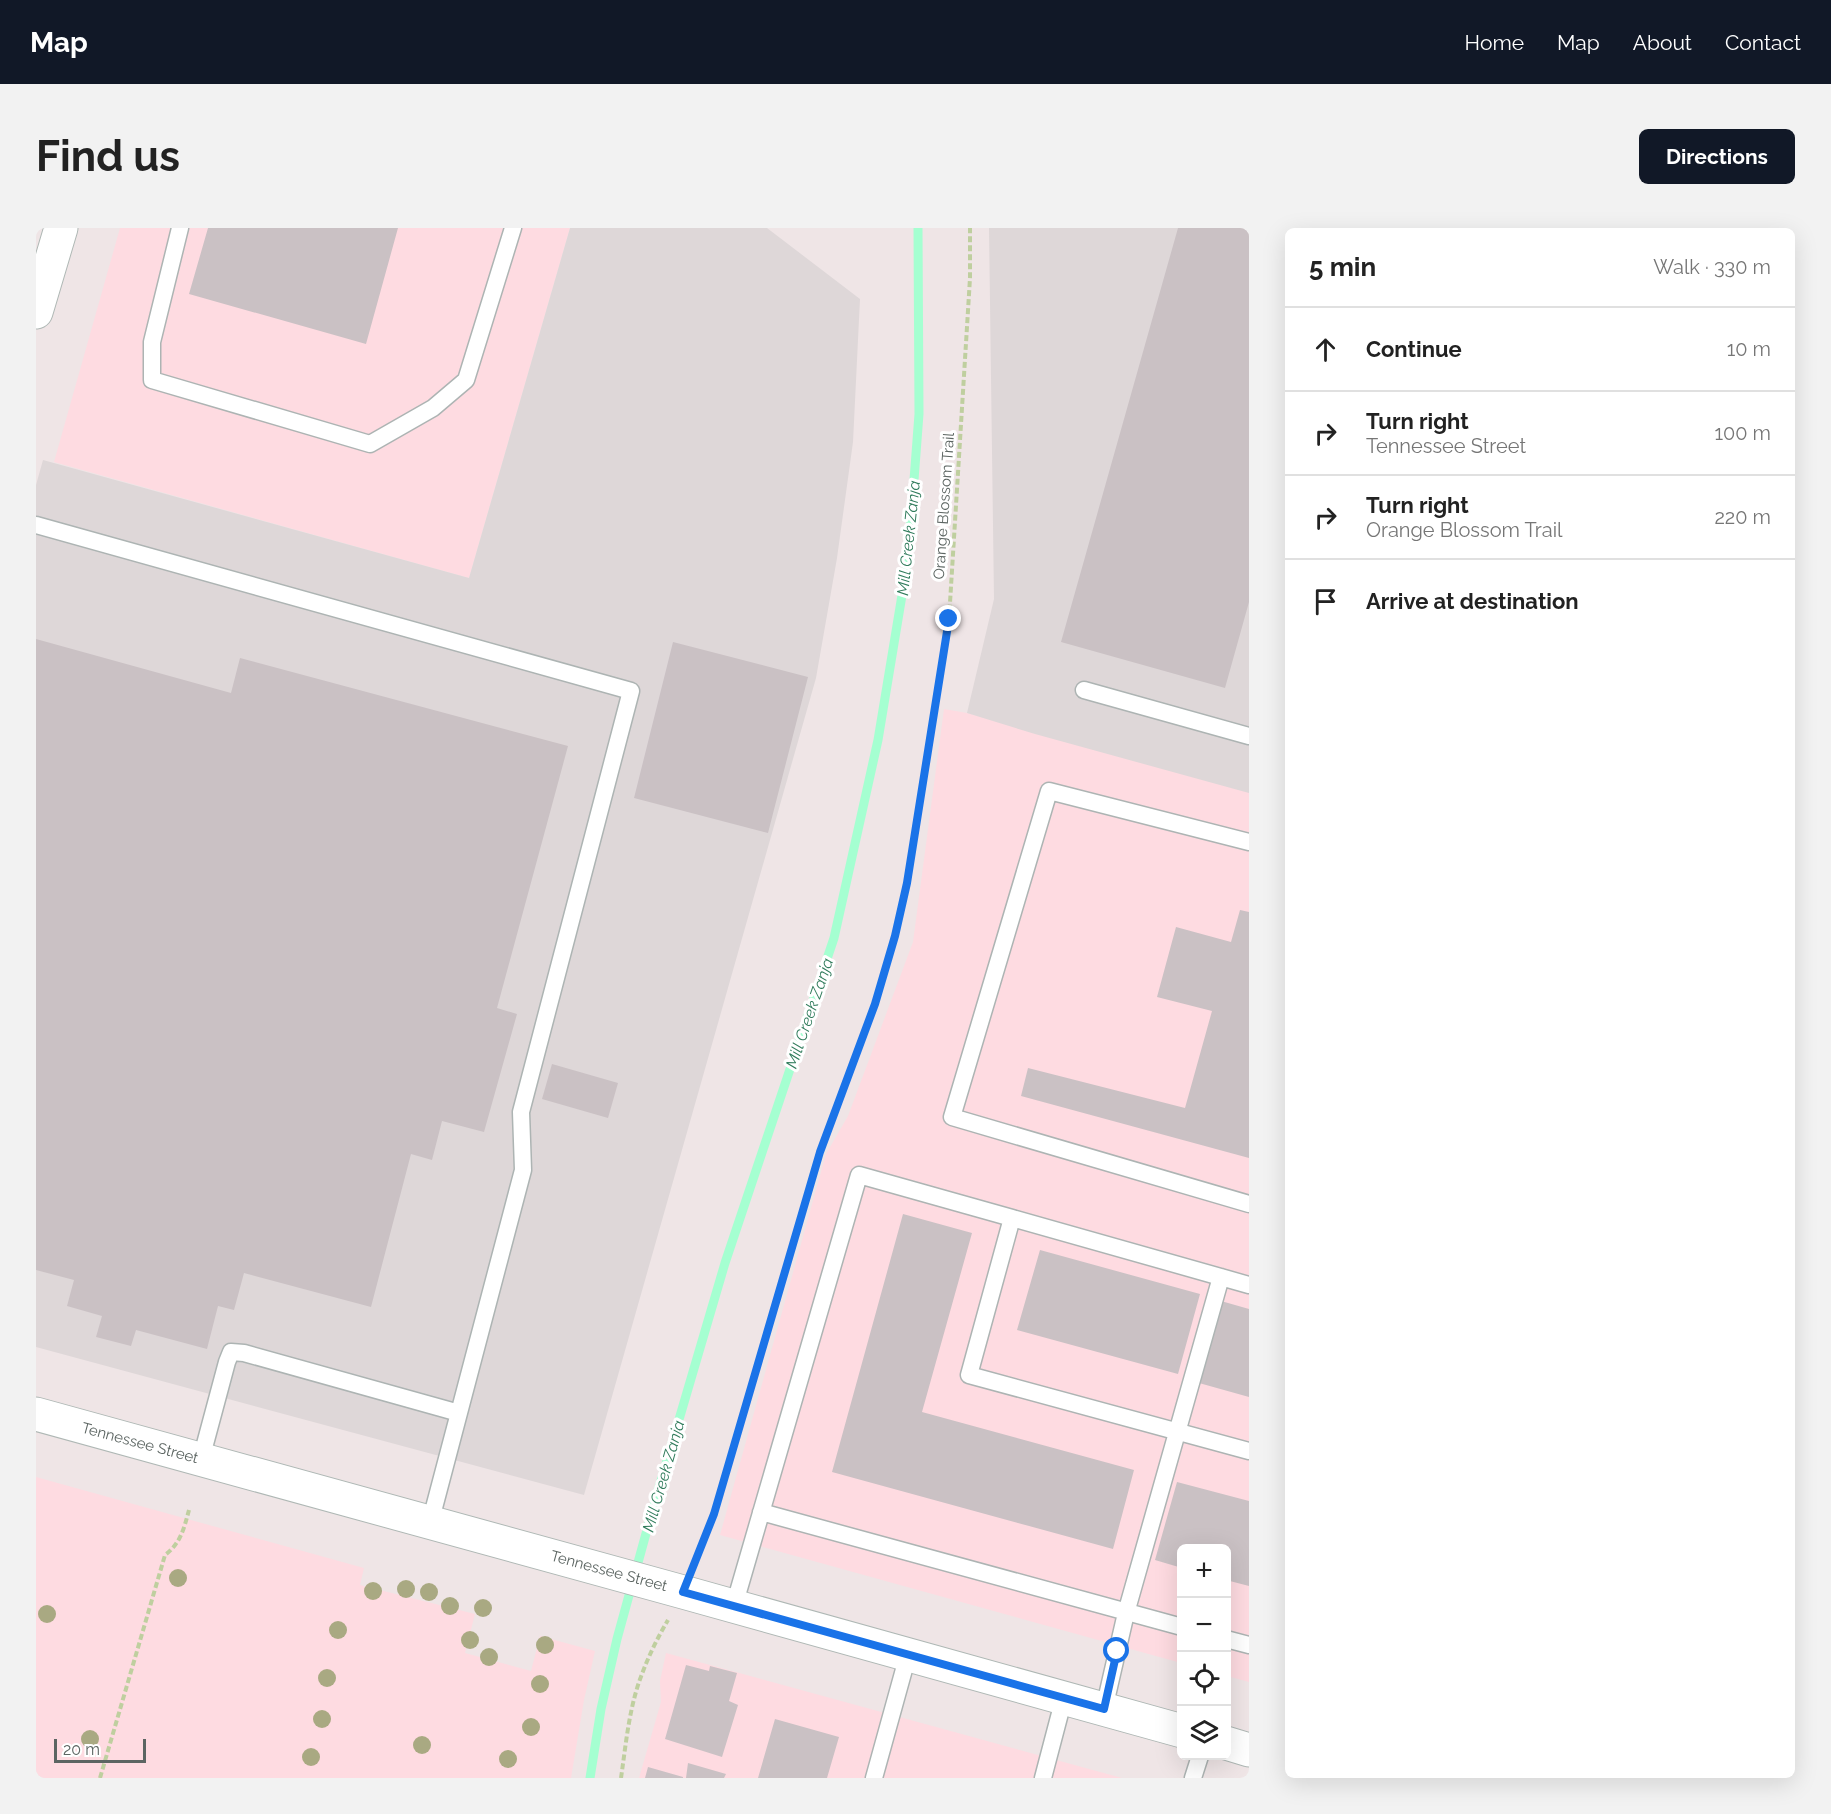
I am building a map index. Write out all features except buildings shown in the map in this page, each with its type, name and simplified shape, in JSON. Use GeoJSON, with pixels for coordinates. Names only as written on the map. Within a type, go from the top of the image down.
{"type":"FeatureCollection","features":[{"type":"Feature","properties":{"kind":"main road"},"geometry":{"type":"LineString","coordinates":[[36,312],[61,228]]}},
{"type":"Feature","properties":{"kind":"main road","name":"Tennessee Street"},"geometry":{"type":"LineString","coordinates":[[36,1414],[1177,1730]]}},
{"type":"Feature","properties":{"kind":"main road"},"geometry":{"type":"LineString","coordinates":[[1231,1744],[1249,1750]]}},
{"type":"Feature","properties":{"kind":"lane"},"geometry":{"type":"LineString","coordinates":[[180,228],[152,342],[152,380],[370,444],[433,408],[466,381],[513,228]]}},
{"type":"Feature","properties":{"kind":"lane"},"geometry":{"type":"LineString","coordinates":[[36,525],[631,691],[521,1112],[523,1170],[430,1522]]}},
{"type":"Feature","properties":{"kind":"lane"},"geometry":{"type":"LineString","coordinates":[[1084,690],[1249,736]]}},
{"type":"Feature","properties":{"kind":"lane"},"geometry":{"type":"LineString","coordinates":[[1249,842],[1049,791],[952,1117],[1249,1204]]}},
{"type":"Feature","properties":{"kind":"lane"},"geometry":{"type":"LineString","coordinates":[[734,1606],[859,1175],[1249,1285]]}},
{"type":"Feature","properties":{"kind":"lane"},"geometry":{"type":"LineString","coordinates":[[1012,1218],[969,1376],[1249,1451]]}},
{"type":"Feature","properties":{"kind":"lane"},"geometry":{"type":"LineString","coordinates":[[1104,1709],[1126,1613],[1221,1278]]}},
{"type":"Feature","properties":{"kind":"lane"},"geometry":{"type":"LineString","coordinates":[[201,1459],[231,1352],[244,1353],[459,1413]]}},
{"type":"Feature","properties":{"kind":"lane"},"geometry":{"type":"LineString","coordinates":[[760,1512],[1177,1627]]}},
{"type":"Feature","properties":{"kind":"lane"},"geometry":{"type":"LineString","coordinates":[[1231,1640],[1249,1645]]}},
{"type":"Feature","properties":{"kind":"lane"},"geometry":{"type":"LineString","coordinates":[[874,1778],[909,1655]]}},
{"type":"Feature","properties":{"kind":"lane"},"geometry":{"type":"LineString","coordinates":[[1043,1778],[1064,1698]]}},
{"type":"Feature","properties":{"kind":"lane"},"geometry":{"type":"LineString","coordinates":[[1193,1778],[1198,1760]]}},
{"type":"Feature","properties":{"kind":"path","name":"Orange Blossom Trail"},"geometry":{"type":"LineString","coordinates":[[621,1778],[631,1713],[641,1675],[656,1640],[669,1588],[714,1514],[820,1152],[875,1004],[895,936],[907,883],[949,619],[969,290],[970,228]]}},
{"type":"Feature","properties":{"kind":"path"},"geometry":{"type":"LineString","coordinates":[[100,1778],[165,1555],[174,1548],[181,1536],[189,1510]]}},
{"type":"Feature","properties":{"kind":"shaded area"},"geometry":{"type":"Polygon","coordinates":[[[120,228],[570,228],[469,578],[54,462],[120,228]]]}},
{"type":"Feature","properties":{"kind":"shaded area"},"geometry":{"type":"Polygon","coordinates":[[[570,228],[767,228],[860,299],[853,442],[837,558],[816,678],[584,1495],[36,1347],[36,485],[43,460],[469,578],[570,228]]]}},
{"type":"Feature","properties":{"kind":"shaded area"},"geometry":{"type":"Polygon","coordinates":[[[989,228],[1249,228],[1249,793],[967,713],[994,599],[989,228]]]}},
{"type":"Feature","properties":{"kind":"shaded area"},"geometry":{"type":"Polygon","coordinates":[[[944,709],[967,713],[1249,791],[1249,1682],[1231,1677],[1231,1544],[1177,1544],[1177,1662],[720,1535],[826,1154],[848,1116],[913,942],[944,709]]]}},
{"type":"Feature","properties":{"kind":"shaded area"},"geometry":{"type":"Polygon","coordinates":[[[36,1477],[364,1568],[360,1585],[475,1614],[465,1653],[531,1671],[540,1636],[595,1651],[571,1778],[36,1778],[36,1477]]]}},
{"type":"Feature","properties":{"kind":"shaded area"},"geometry":{"type":"Polygon","coordinates":[[[666,1653],[1122,1778],[639,1778],[661,1702],[660,1681],[666,1653]]]}},
{"type":"Feature","properties":{"kind":"waterway","name":"Mill Creek Zanja"},"geometry":{"type":"LineString","coordinates":[[590,1778],[601,1709],[617,1639],[653,1508],[725,1263],[834,938],[878,740],[908,559],[919,414],[918,228]]}},
{"type":"Feature","properties":{"kind":"route"},"geometry":{"type":"LineString","coordinates":[[949,619],[907,883],[895,936],[875,1004],[820,1152],[714,1514],[683,1592],[1104,1709],[1117,1651]]}}]}
